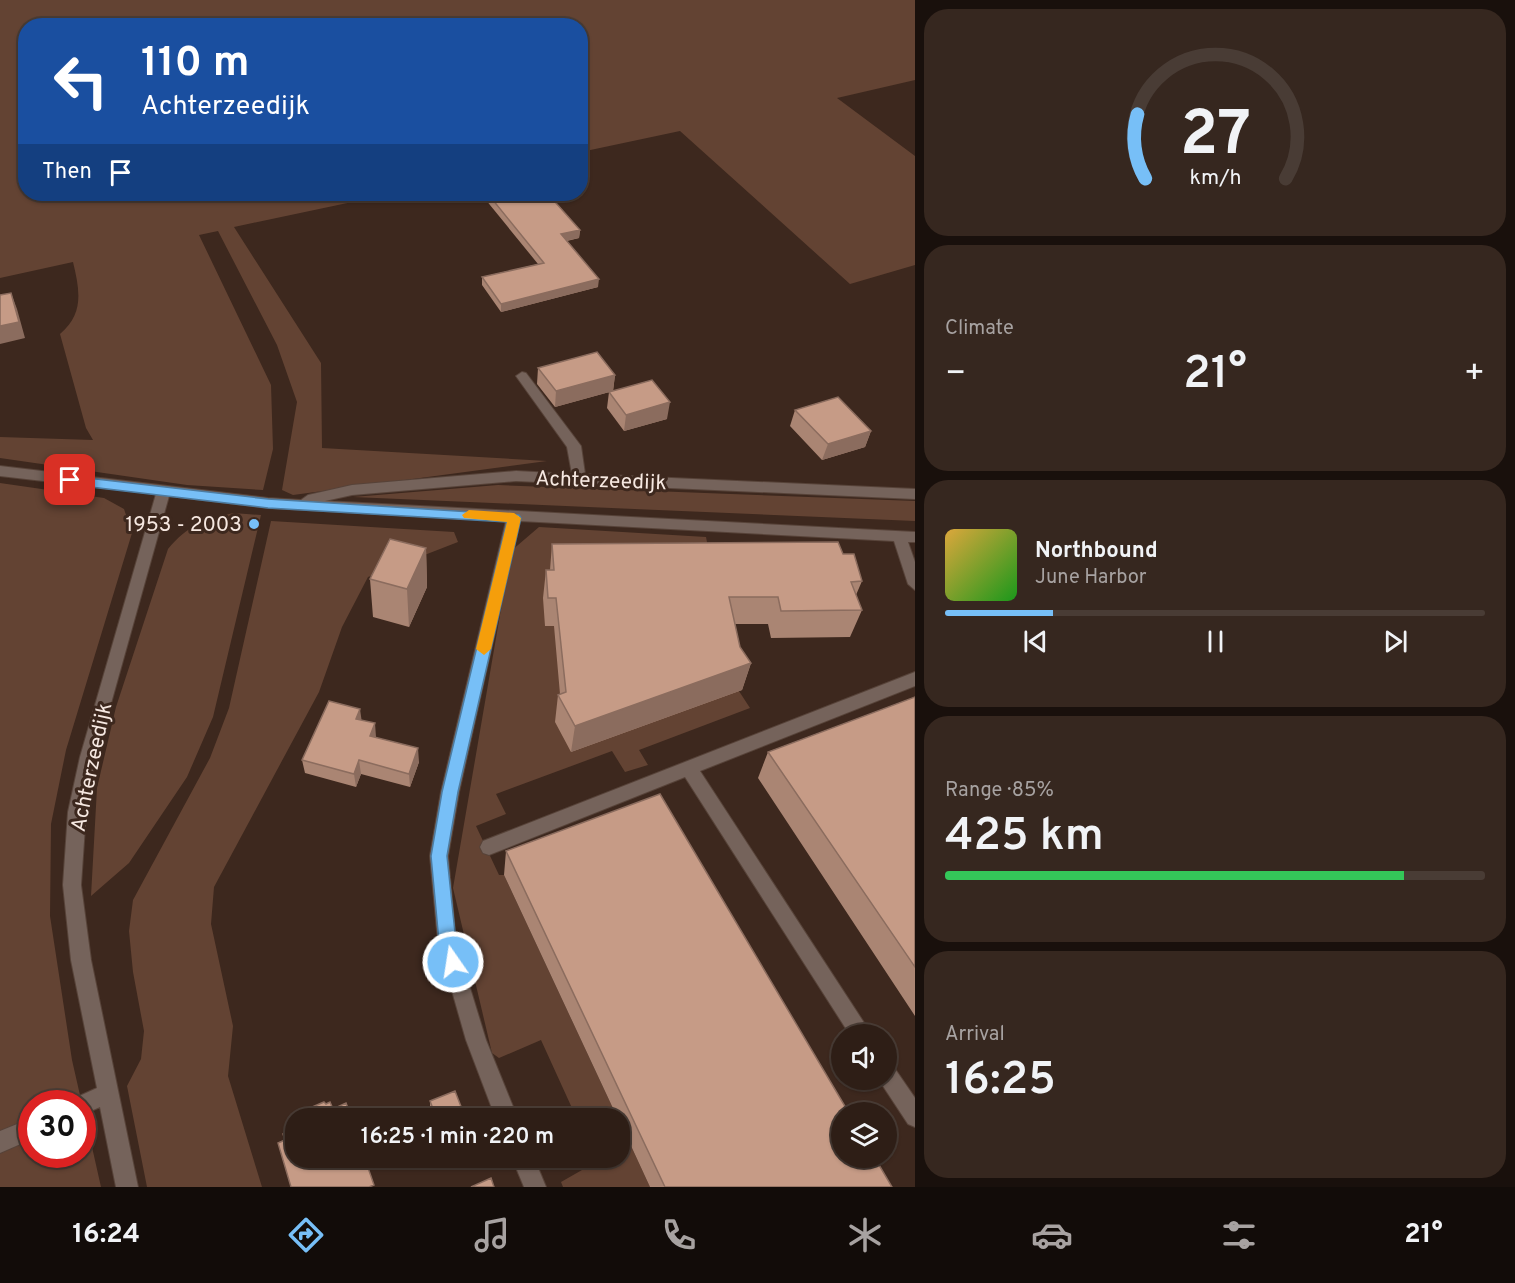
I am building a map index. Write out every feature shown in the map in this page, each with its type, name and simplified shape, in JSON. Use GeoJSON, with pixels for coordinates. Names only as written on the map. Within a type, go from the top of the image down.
{"type":"FeatureCollection","features":[{"type":"Feature","properties":{"kind":"street"},"geometry":{"type":"LineString","coordinates":[[522,376],[574,446],[579,478]]}},
{"type":"Feature","properties":{"kind":"street","name":"Achterzeedijk"},"geometry":{"type":"LineString","coordinates":[[0,471],[163,493],[288,504],[514,518],[915,537]]}},
{"type":"Feature","properties":{"kind":"street","name":"Achterzeedijk"},"geometry":{"type":"LineString","coordinates":[[288,504],[363,489],[516,476],[915,494]]}},
{"type":"Feature","properties":{"kind":"street","name":"Achterzeedijk"},"geometry":{"type":"LineString","coordinates":[[127,1187],[81,960],[72,885],[77,812],[88,757],[163,493]]}},
{"type":"Feature","properties":{"kind":"street"},"geometry":{"type":"LineString","coordinates":[[503,1108],[476,1040],[447,942],[439,856],[450,792],[514,518]]}},
{"type":"Feature","properties":{"kind":"street"},"geometry":{"type":"LineString","coordinates":[[899,536],[915,584]]}},
{"type":"Feature","properties":{"kind":"street"},"geometry":{"type":"LineString","coordinates":[[489,847],[915,679]]}},
{"type":"Feature","properties":{"kind":"street"},"geometry":{"type":"LineString","coordinates":[[689,768],[855,1024]]}},
{"type":"Feature","properties":{"kind":"street"},"geometry":{"type":"LineString","coordinates":[[897,1090],[915,1117]]}},
{"type":"Feature","properties":{"kind":"street"},"geometry":{"type":"LineString","coordinates":[[96,1099],[107,1094]]}},
{"type":"Feature","properties":{"kind":"street"},"geometry":{"type":"LineString","coordinates":[[0,1142],[18,1134]]}},
{"type":"Feature","properties":{"kind":"street"},"geometry":{"type":"LineString","coordinates":[[527,1168],[535,1187]]}},
{"type":"Feature","properties":{"kind":"shaded area"},"geometry":{"type":"Polygon","coordinates":[[[0,0],[915,0],[915,80],[837,98],[915,156],[915,265],[850,284],[680,131],[588,151],[588,18],[18,18],[18,201],[357,201],[234,227],[321,363],[322,448],[547,461],[293,495],[282,490],[297,402],[277,345],[218,231],[199,235],[271,385],[273,449],[263,490],[187,485],[0,458],[0,437],[93,440],[86,428],[60,334],[68,326],[77,310],[78,292],[73,262],[0,278],[0,0]]]}},
{"type":"Feature","properties":{"kind":"shaded area"},"geometry":{"type":"Polygon","coordinates":[[[0,483],[104,498],[124,509],[132,533],[66,750],[51,824],[50,916],[72,1060],[79,1090],[18,1090],[18,1168],[96,1168],[96,1165],[101,1187],[0,1187],[0,483]]]}},
{"type":"Feature","properties":{"kind":"shaded area"},"geometry":{"type":"Polygon","coordinates":[[[498,485],[915,501],[915,521],[353,497],[498,485]]]}},
{"type":"Feature","properties":{"kind":"shaded area"},"geometry":{"type":"Polygon","coordinates":[[[233,513],[261,515],[213,717],[187,777],[129,863],[91,896],[97,788],[116,707],[168,549],[182,534],[196,525],[233,513]]]}},
{"type":"Feature","properties":{"kind":"shaded area"},"geometry":{"type":"Polygon","coordinates":[[[271,521],[454,532],[458,542],[368,577],[342,627],[319,692],[214,887],[211,924],[233,1026],[228,1076],[262,1187],[147,1187],[127,1086],[141,1059],[144,1031],[133,972],[129,931],[133,900],[210,758],[229,708],[271,521]]]}},
{"type":"Feature","properties":{"kind":"shaded area"},"geometry":{"type":"Polygon","coordinates":[[[539,527],[706,537],[735,685],[750,708],[639,750],[648,765],[625,772],[612,751],[496,794],[506,814],[476,826],[499,875],[504,875],[613,1108],[572,1108],[541,1040],[499,1058],[492,1053],[453,888],[511,551],[539,527]]]}},
{"type":"Feature","properties":{"kind":"shaded area"},"geometry":{"type":"Polygon","coordinates":[[[630,1144],[650,1187],[563,1187],[561,1182],[586,1168],[630,1168],[630,1144]]]}},
{"type":"Feature","properties":{"kind":"building"},"geometry":{"type":"Polygon","coordinates":[[[494,201],[554,201],[580,230],[561,234],[599,279],[501,304],[482,277],[544,263],[494,201]]]}},
{"type":"Feature","properties":{"kind":"building"},"geometry":{"type":"Polygon","coordinates":[[[11,293],[19,322],[0,326],[0,295],[11,293]]]}},
{"type":"Feature","properties":{"kind":"building"},"geometry":{"type":"Polygon","coordinates":[[[597,352],[615,375],[556,391],[538,368],[597,352]]]}},
{"type":"Feature","properties":{"kind":"building"},"geometry":{"type":"Polygon","coordinates":[[[652,380],[670,402],[626,415],[609,392],[652,380]]]}},
{"type":"Feature","properties":{"kind":"building"},"geometry":{"type":"Polygon","coordinates":[[[838,397],[871,431],[828,444],[795,410],[838,397]]]}},
{"type":"Feature","properties":{"kind":"building"},"geometry":{"type":"Polygon","coordinates":[[[390,539],[426,548],[407,589],[370,579],[390,539]]]}},
{"type":"Feature","properties":{"kind":"building"},"geometry":{"type":"Polygon","coordinates":[[[838,542],[843,554],[854,554],[862,581],[851,582],[862,610],[781,611],[778,597],[729,597],[740,647],[751,663],[575,726],[558,695],[566,692],[556,598],[548,598],[546,570],[554,570],[552,544],[838,542]]]}},
{"type":"Feature","properties":{"kind":"building"},"geometry":{"type":"Polygon","coordinates":[[[915,697],[915,967],[768,752],[915,697]]]}},
{"type":"Feature","properties":{"kind":"building"},"geometry":{"type":"Polygon","coordinates":[[[329,701],[360,709],[356,719],[375,723],[370,736],[418,748],[409,774],[359,760],[354,774],[302,760],[329,701]]]}},
{"type":"Feature","properties":{"kind":"building"},"geometry":{"type":"Polygon","coordinates":[[[660,794],[831,1083],[831,1090],[835,1090],[842,1102],[831,1102],[831,1168],[881,1168],[892,1187],[665,1187],[630,1113],[630,1108],[628,1108],[506,851],[660,794]]]}},
{"type":"Feature","properties":{"kind":"building"},"geometry":{"type":"Polygon","coordinates":[[[455,1091],[462,1108],[433,1108],[430,1101],[455,1091]]]}},
{"type":"Feature","properties":{"kind":"building"},"geometry":{"type":"Polygon","coordinates":[[[330,1102],[333,1108],[310,1108],[330,1102]]]}},
{"type":"Feature","properties":{"kind":"building"},"geometry":{"type":"Polygon","coordinates":[[[346,1103],[348,1108],[335,1108],[346,1103]]]}},
{"type":"Feature","properties":{"kind":"building"},"geometry":{"type":"Polygon","coordinates":[[[285,1140],[285,1167],[278,1143],[285,1140]]]}},
{"type":"Feature","properties":{"kind":"building"},"geometry":{"type":"Polygon","coordinates":[[[285,1168],[368,1168],[374,1185],[369,1187],[291,1187],[285,1168]]]}},
{"type":"Feature","properties":{"kind":"building"},"geometry":{"type":"Polygon","coordinates":[[[491,1178],[494,1187],[471,1187],[491,1178]]]}},
{"type":"Feature","properties":{"kind":"slow traffic"},"geometry":{"type":"LineString","coordinates":[[469,515],[514,518],[484,649]]}},
{"type":"Feature","properties":{"kind":"place","name":"1953 - 2003"},"geometry":{"type":"Point","coordinates":[254,524]}},
{"type":"Feature","properties":{"kind":"route"},"geometry":{"type":"LineString","coordinates":[[70,480],[163,493],[268,503],[514,518],[450,792],[439,856],[447,942],[453,962]]}}]}
